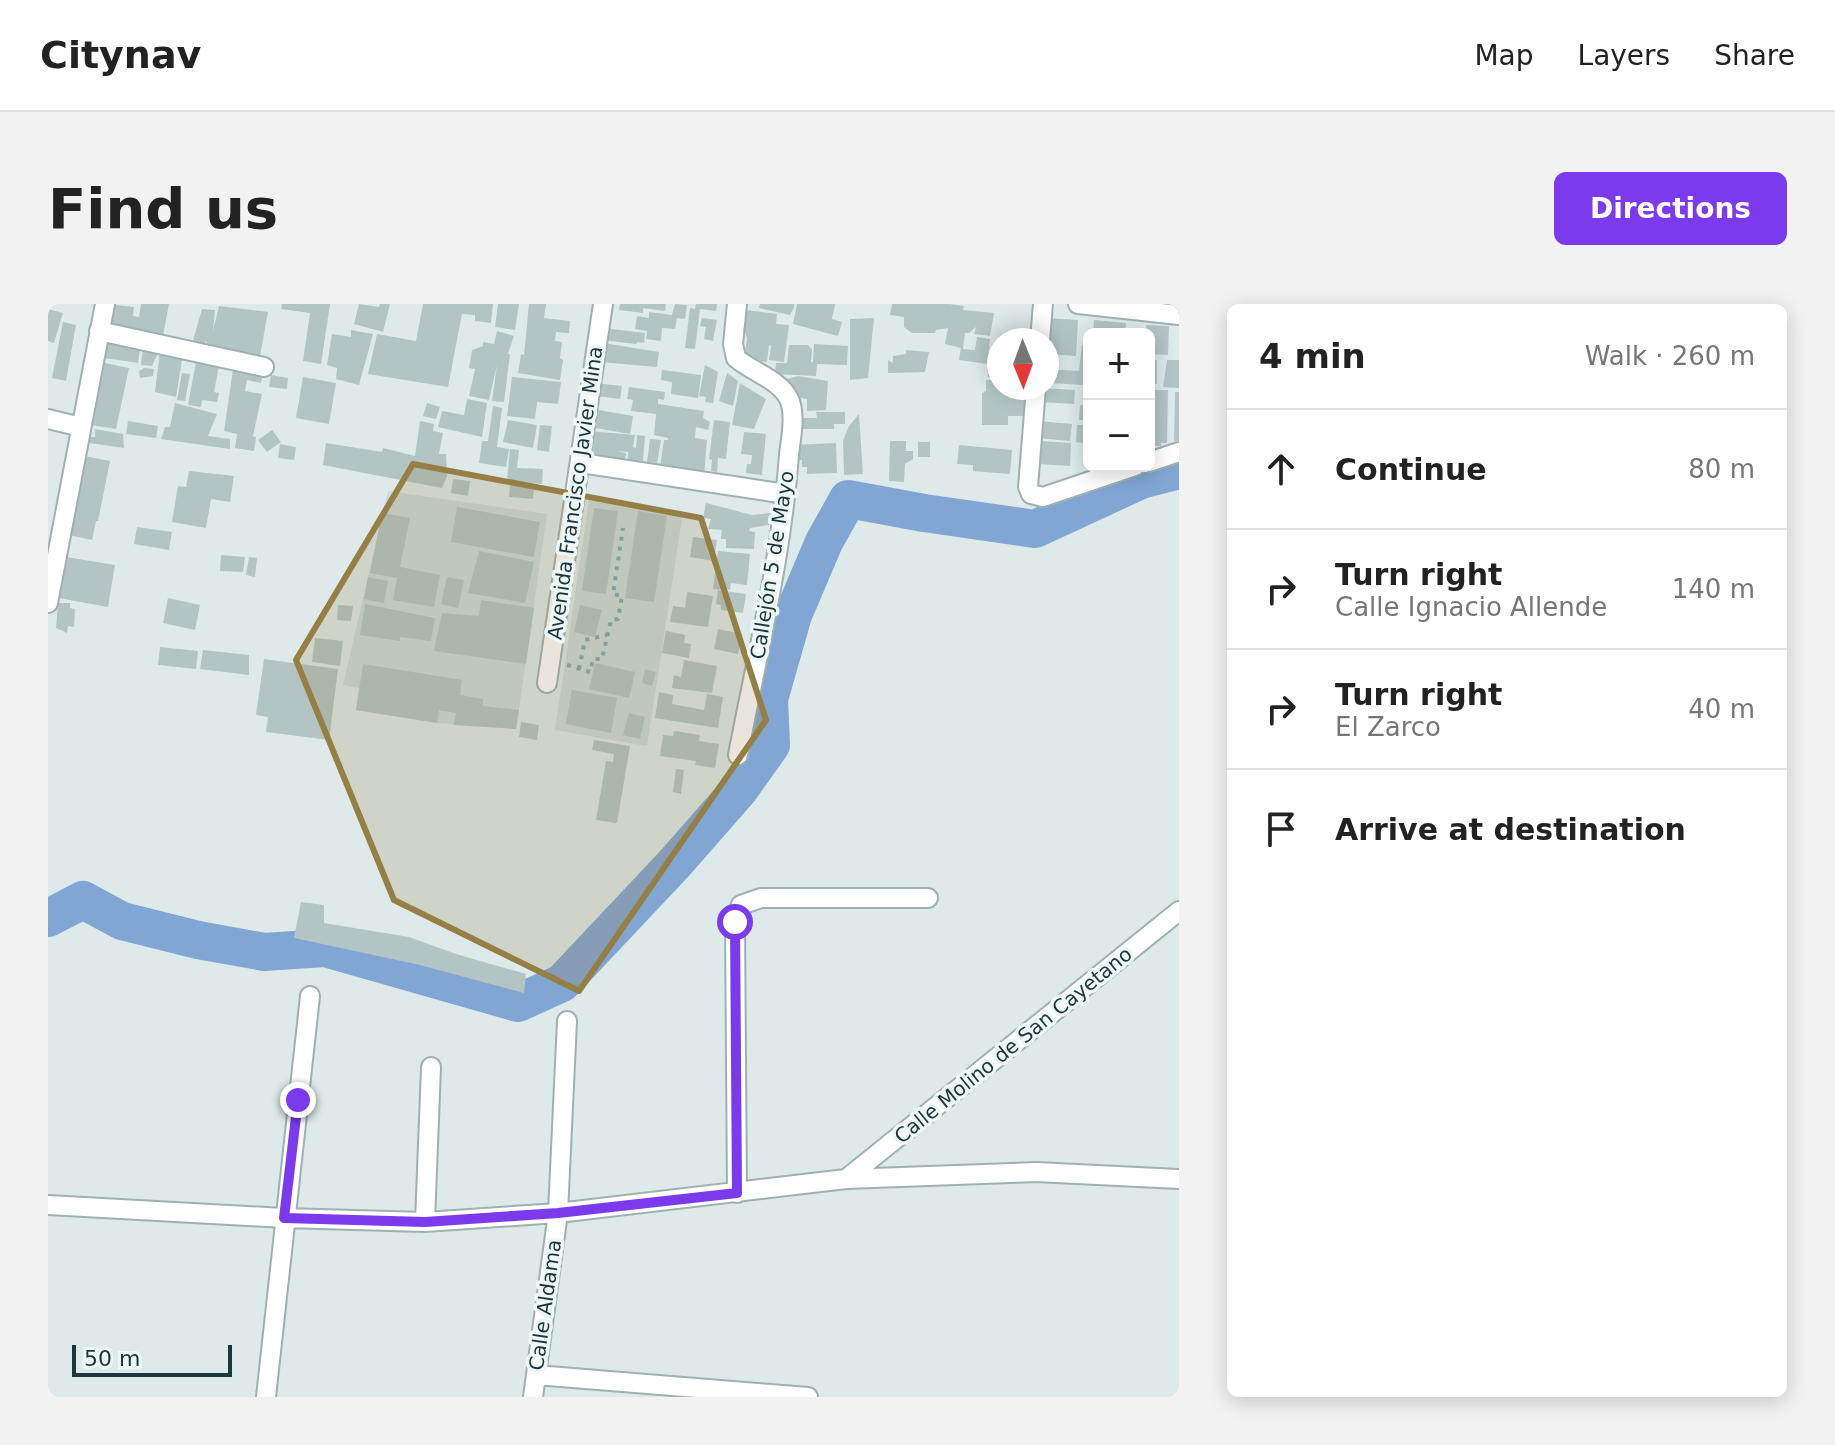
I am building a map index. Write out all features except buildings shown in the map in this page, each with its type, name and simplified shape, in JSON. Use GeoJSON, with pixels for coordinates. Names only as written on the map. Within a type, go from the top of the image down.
{"type":"FeatureCollection","features":[{"type":"Feature","properties":{"kind":"street"},"geometry":{"type":"LineString","coordinates":[[48,603],[105,304]]}},
{"type":"Feature","properties":{"kind":"street","name":"Avenida Francisco Javier Mina"},"geometry":{"type":"LineString","coordinates":[[547,683],[603,304]]}},
{"type":"Feature","properties":{"kind":"street","name":"Callejón 5 de Mayo"},"geometry":{"type":"LineString","coordinates":[[737,304],[733,344],[736,358],[774,382],[790,400],[792,421],[786,494],[738,755]]}},
{"type":"Feature","properties":{"kind":"street"},"geometry":{"type":"LineString","coordinates":[[1041,328],[1043,304]]}},
{"type":"Feature","properties":{"kind":"street"},"geometry":{"type":"LineString","coordinates":[[1078,304],[1179,315]]}},
{"type":"Feature","properties":{"kind":"street"},"geometry":{"type":"LineString","coordinates":[[99,331],[264,367]]}},
{"type":"Feature","properties":{"kind":"street"},"geometry":{"type":"LineString","coordinates":[[1035,400],[1028,487],[1031,494],[1043,497],[1117,472]]}},
{"type":"Feature","properties":{"kind":"street"},"geometry":{"type":"LineString","coordinates":[[48,419],[81,427]]}},
{"type":"Feature","properties":{"kind":"street"},"geometry":{"type":"LineString","coordinates":[[1155,460],[1179,452]]}},
{"type":"Feature","properties":{"kind":"street"},"geometry":{"type":"LineString","coordinates":[[581,463],[786,494]]}},
{"type":"Feature","properties":{"kind":"street"},"geometry":{"type":"LineString","coordinates":[[737,1193],[735,922],[741,905],[761,898],[928,898]]}},
{"type":"Feature","properties":{"kind":"street","name":"Calle Molino de San Cayetano"},"geometry":{"type":"LineString","coordinates":[[846,1179],[1179,911]]}},
{"type":"Feature","properties":{"kind":"street"},"geometry":{"type":"LineString","coordinates":[[266,1397],[310,996]]}},
{"type":"Feature","properties":{"kind":"street","name":"Calle Aldama"},"geometry":{"type":"LineString","coordinates":[[533,1397],[558,1213],[567,1021]]}},
{"type":"Feature","properties":{"kind":"street"},"geometry":{"type":"LineString","coordinates":[[425,1222],[431,1067]]}},
{"type":"Feature","properties":{"kind":"street"},"geometry":{"type":"LineString","coordinates":[[48,1205],[425,1222],[558,1213],[846,1179],[1036,1172],[1179,1179]]}},
{"type":"Feature","properties":{"kind":"street"},"geometry":{"type":"LineString","coordinates":[[536,1375],[671,1392],[808,1397]]}},
{"type":"Feature","properties":{"kind":"path"},"geometry":{"type":"LineString","coordinates":[[564,665],[590,672],[593,659],[602,659],[611,620],[618,619],[622,596],[613,594],[623,528]]}},
{"type":"Feature","properties":{"kind":"path"},"geometry":{"type":"LineString","coordinates":[[579,669],[585,640],[607,635]]}},
{"type":"Feature","properties":{"kind":"highlighted area"},"geometry":{"type":"Polygon","coordinates":[[[413,464],[701,518],[766,720],[579,991],[394,900],[296,660],[413,464]]]}},
{"type":"Feature","properties":{"kind":"shaded area"},"geometry":{"type":"Polygon","coordinates":[[[388,491],[547,514],[516,729],[437,723],[356,710],[359,688],[343,685],[388,491]]]}},
{"type":"Feature","properties":{"kind":"shaded area"},"geometry":{"type":"Polygon","coordinates":[[[589,500],[683,512],[647,746],[555,730],[589,500]]]}},
{"type":"Feature","properties":{"kind":"waterway"},"geometry":{"type":"LineString","coordinates":[[48,918],[83,900],[122,921],[198,940],[264,952],[325,948],[518,1003],[562,983],[675,863],[739,790],[771,745],[769,699],[793,615],[824,542],[848,499],[1035,529],[1141,480],[1179,470]]}},
{"type":"Feature","properties":{"kind":"route"},"geometry":{"type":"LineString","coordinates":[[298,1100],[284,1218],[425,1222],[558,1213],[737,1193],[735,922]]}}]}
